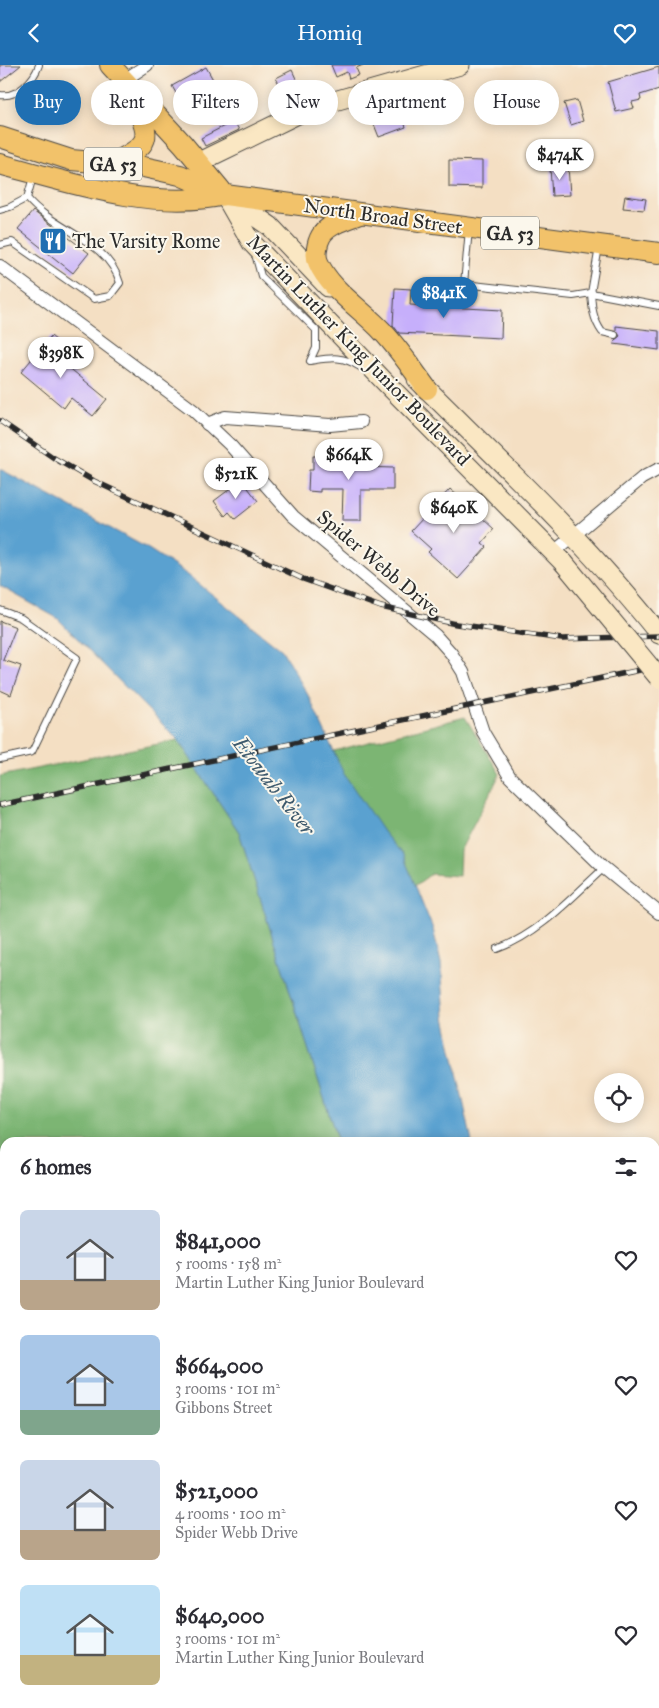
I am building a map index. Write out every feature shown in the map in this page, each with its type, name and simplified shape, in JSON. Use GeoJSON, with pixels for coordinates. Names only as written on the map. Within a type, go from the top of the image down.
{"type":"FeatureCollection","features":[{"type":"Feature","properties":{"kind":"main road"},"geometry":{"type":"LineString","coordinates":[[110,65],[122,80]]}},
{"type":"Feature","properties":{"kind":"main road"},"geometry":{"type":"LineString","coordinates":[[198,163],[310,108],[460,65]]}},
{"type":"Feature","properties":{"kind":"main road"},"geometry":{"type":"LineString","coordinates":[[112,164],[138,149],[147,135],[146,125]]}},
{"type":"Feature","properties":{"kind":"main road"},"geometry":{"type":"LineString","coordinates":[[163,125],[225,195]]}},
{"type":"Feature","properties":{"kind":"main road","name":"Martin Luther King Junior Boulevard"},"geometry":{"type":"LineString","coordinates":[[0,137],[71,160],[139,166],[180,175],[225,195],[270,227],[574,536],[659,634]]}},
{"type":"Feature","properties":{"kind":"main road","name":"GA 53"},"geometry":{"type":"LineString","coordinates":[[0,164],[90,188],[126,195],[203,200],[225,195]]}},
{"type":"Feature","properties":{"kind":"main road","name":"Martin Luther King Junior Boulevard"},"geometry":{"type":"LineString","coordinates":[[225,195],[252,243],[385,382],[559,558],[659,678]]}},
{"type":"Feature","properties":{"kind":"main road","name":"North Broad Street"},"geometry":{"type":"LineString","coordinates":[[225,195],[659,253]]}},
{"type":"Feature","properties":{"kind":"main road"},"geometry":{"type":"LineString","coordinates":[[360,213],[334,225],[324,232],[320,237],[318,261],[334,283],[383,332],[428,389]]}},
{"type":"Feature","properties":{"kind":"street"},"geometry":{"type":"LineString","coordinates":[[124,80],[147,65]]}},
{"type":"Feature","properties":{"kind":"street","name":"Spider Webb Drive"},"geometry":{"type":"LineString","coordinates":[[0,266],[108,344],[193,410],[230,445],[293,516],[435,635],[463,672],[483,731],[510,777],[604,868],[659,913]]}},
{"type":"Feature","properties":{"kind":"street"},"geometry":{"type":"LineString","coordinates":[[207,424],[225,417],[330,425],[361,422]]}},
{"type":"Feature","properties":{"kind":"street"},"geometry":{"type":"LineString","coordinates":[[559,558],[574,536],[642,478],[659,469]]}},
{"type":"Feature","properties":{"kind":"lane"},"geometry":{"type":"LineString","coordinates":[[0,95],[12,94],[23,88],[34,76],[39,65]]}},
{"type":"Feature","properties":{"kind":"lane"},"geometry":{"type":"LineString","coordinates":[[0,210],[27,198],[35,173]]}},
{"type":"Feature","properties":{"kind":"lane"},"geometry":{"type":"LineString","coordinates":[[0,245],[12,242],[94,299],[110,296],[120,283],[110,260],[71,231],[36,209],[27,198]]}},
{"type":"Feature","properties":{"kind":"lane"},"geometry":{"type":"LineString","coordinates":[[469,228],[464,284],[573,296],[591,293],[659,306]]}},
{"type":"Feature","properties":{"kind":"lane"},"geometry":{"type":"LineString","coordinates":[[252,243],[261,276],[316,330],[316,348],[310,361],[333,357],[345,358],[385,382]]}},
{"type":"Feature","properties":{"kind":"lane"},"geometry":{"type":"LineString","coordinates":[[600,245],[591,293],[592,315],[602,332],[615,335]]}},
{"type":"Feature","properties":{"kind":"lane"},"geometry":{"type":"LineString","coordinates":[[0,610],[22,619],[77,658],[32,752],[0,759]]}},
{"type":"Feature","properties":{"kind":"lane"},"geometry":{"type":"LineString","coordinates":[[497,949],[513,943],[533,931],[604,868]]}},
{"type":"Feature","properties":{"kind":"green space"},"geometry":{"type":"Polygon","coordinates":[[[465,717],[500,774],[460,851],[459,876],[431,874],[409,890],[330,752],[465,717]]]}},
{"type":"Feature","properties":{"kind":"green space"},"geometry":{"type":"Polygon","coordinates":[[[178,740],[239,832],[336,1137],[0,1137],[0,776],[178,740]]]}},
{"type":"Feature","properties":{"kind":"water","name":"Etowah River"},"geometry":{"type":"Polygon","coordinates":[[[0,469],[147,548],[184,572],[282,650],[308,695],[344,774],[384,833],[403,855],[433,929],[441,963],[445,1017],[471,1137],[336,1137],[239,832],[178,740],[57,618],[0,586],[0,469]]]}},
{"type":"Feature","properties":{"kind":"building"},"geometry":{"type":"Polygon","coordinates":[[[0,65],[21,65],[0,82],[0,65]]]}},
{"type":"Feature","properties":{"kind":"building"},"geometry":{"type":"Polygon","coordinates":[[[331,65],[363,65],[356,68],[359,75],[349,79],[347,72],[336,77],[331,65]]]}},
{"type":"Feature","properties":{"kind":"building"},"geometry":{"type":"Polygon","coordinates":[[[206,67],[213,80],[183,80],[206,67]]]}},
{"type":"Feature","properties":{"kind":"building"},"geometry":{"type":"Polygon","coordinates":[[[659,67],[659,89],[640,95],[641,100],[632,102],[634,108],[616,112],[608,82],[659,67]]]}},
{"type":"Feature","properties":{"kind":"building"},"geometry":{"type":"Polygon","coordinates":[[[292,70],[297,80],[277,80],[276,78],[292,70]]]}},
{"type":"Feature","properties":{"kind":"building"},"geometry":{"type":"Polygon","coordinates":[[[577,100],[583,121],[571,125],[564,103],[577,100]]]}},
{"type":"Feature","properties":{"kind":"building"},"geometry":{"type":"Polygon","coordinates":[[[226,125],[236,125],[239,130],[205,146],[201,138],[226,125]]]}},
{"type":"Feature","properties":{"kind":"building"},"geometry":{"type":"Polygon","coordinates":[[[374,125],[405,125],[406,127],[379,137],[374,125]]]}},
{"type":"Feature","properties":{"kind":"building"},"geometry":{"type":"Polygon","coordinates":[[[449,160],[482,161],[482,188],[449,187],[449,160]]]}},
{"type":"Feature","properties":{"kind":"building"},"geometry":{"type":"Polygon","coordinates":[[[568,166],[570,195],[552,196],[550,168],[568,166]]]}},
{"type":"Feature","properties":{"kind":"building"},"geometry":{"type":"Polygon","coordinates":[[[625,196],[646,199],[644,210],[623,208],[625,196]]]}},
{"type":"Feature","properties":{"kind":"building","name":"The Varsity Rome"},"geometry":{"type":"Polygon","coordinates":[[[33,211],[89,253],[73,273],[18,229],[33,211]]]}},
{"type":"Feature","properties":{"kind":"building"},"geometry":{"type":"Polygon","coordinates":[[[395,288],[411,289],[410,305],[502,310],[501,338],[399,333],[393,325],[395,288]]]}},
{"type":"Feature","properties":{"kind":"building"},"geometry":{"type":"Polygon","coordinates":[[[616,326],[659,331],[659,350],[614,344],[615,340],[620,336],[616,326]]]}},
{"type":"Feature","properties":{"kind":"building"},"geometry":{"type":"Polygon","coordinates":[[[51,336],[69,351],[61,361],[107,399],[93,416],[71,398],[64,408],[21,372],[51,336]]]}},
{"type":"Feature","properties":{"kind":"building"},"geometry":{"type":"Polygon","coordinates":[[[313,456],[363,456],[362,467],[393,468],[393,490],[361,490],[361,521],[342,521],[343,489],[320,489],[320,492],[308,491],[309,470],[313,470],[313,456]]]}},
{"type":"Feature","properties":{"kind":"building"},"geometry":{"type":"Polygon","coordinates":[[[242,480],[258,501],[235,519],[229,512],[225,516],[214,501],[242,480]]]}},
{"type":"Feature","properties":{"kind":"building"},"geometry":{"type":"Polygon","coordinates":[[[450,489],[494,529],[482,543],[487,547],[458,579],[428,552],[431,549],[411,531],[450,489]]]}},
{"type":"Feature","properties":{"kind":"building"},"geometry":{"type":"Polygon","coordinates":[[[0,621],[16,627],[3,660],[21,666],[11,695],[0,690],[0,621]]]}},
{"type":"Feature","properties":{"kind":"railway"},"geometry":{"type":"LineString","coordinates":[[0,421],[54,458],[94,481],[303,579],[381,607],[456,624],[562,639],[659,636]]}},
{"type":"Feature","properties":{"kind":"railway"},"geometry":{"type":"LineString","coordinates":[[0,805],[659,666]]}},
{"type":"Feature","properties":{"kind":"place","name":"The Varsity Rome"},"geometry":{"type":"Point","coordinates":[53,241]}}]}
